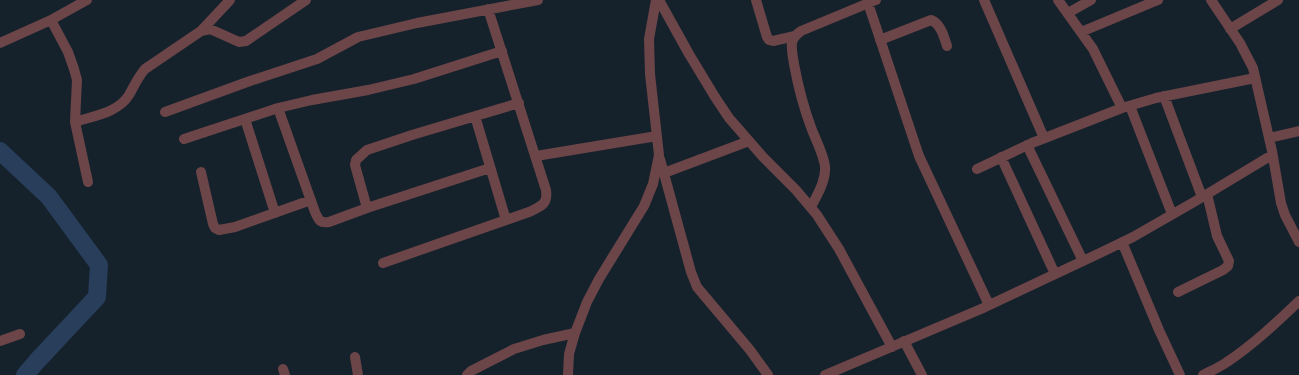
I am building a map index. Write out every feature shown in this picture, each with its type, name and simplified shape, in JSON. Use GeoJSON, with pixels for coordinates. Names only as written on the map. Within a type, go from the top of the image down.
{"type":"FeatureCollection","features":[{"type":"Feature","properties":{"kind":"street"},"geometry":{"type":"LineString","coordinates":[[0,42],[51,20],[87,0]]}},
{"type":"Feature","properties":{"kind":"street"},"geometry":{"type":"LineString","coordinates":[[75,122],[116,109],[129,96],[138,77],[145,69],[201,31],[230,0]]}},
{"type":"Feature","properties":{"kind":"street"},"geometry":{"type":"LineString","coordinates":[[201,31],[210,29],[239,42],[246,41],[306,0]]}},
{"type":"Feature","properties":{"kind":"street"},"geometry":{"type":"LineString","coordinates":[[165,112],[250,81],[317,59],[358,37],[417,23],[538,0]]}},
{"type":"Feature","properties":{"kind":"street"},"geometry":{"type":"LineString","coordinates":[[568,375],[569,354],[587,302],[599,279],[644,206],[653,184],[658,155],[650,74],[650,39],[658,0]]}},
{"type":"Feature","properties":{"kind":"street"},"geometry":{"type":"LineString","coordinates":[[658,0],[685,48],[729,118],[763,157],[796,190],[817,215],[839,249],[892,347]]}},
{"type":"Feature","properties":{"kind":"street"},"geometry":{"type":"LineString","coordinates":[[756,0],[769,40],[773,41],[795,36]]}},
{"type":"Feature","properties":{"kind":"street"},"geometry":{"type":"LineString","coordinates":[[984,0],[1044,138]]}},
{"type":"Feature","properties":{"kind":"street"},"geometry":{"type":"LineString","coordinates":[[1058,0],[1093,48],[1126,107],[1172,214]]}},
{"type":"Feature","properties":{"kind":"street"},"geometry":{"type":"LineString","coordinates":[[1068,13],[1091,0]]}},
{"type":"Feature","properties":{"kind":"street"},"geometry":{"type":"LineString","coordinates":[[1082,32],[1158,0]]}},
{"type":"Feature","properties":{"kind":"street"},"geometry":{"type":"LineString","coordinates":[[1211,0],[1249,58],[1253,68],[1269,138],[1281,203],[1285,215],[1299,242]]}},
{"type":"Feature","properties":{"kind":"street"},"geometry":{"type":"LineString","coordinates":[[1230,29],[1278,0]]}},
{"type":"Feature","properties":{"kind":"street"},"geometry":{"type":"LineString","coordinates":[[811,207],[820,189],[825,167],[808,119],[797,78],[792,51],[792,42],[795,36],[801,31],[867,2],[919,156],[989,305]]}},
{"type":"Feature","properties":{"kind":"street"},"geometry":{"type":"LineString","coordinates":[[383,263],[529,212],[541,206],[545,202],[547,197],[546,190],[536,156],[488,9]]}},
{"type":"Feature","properties":{"kind":"street"},"geometry":{"type":"LineString","coordinates":[[51,20],[68,52],[77,80],[75,122],[88,182]]}},
{"type":"Feature","properties":{"kind":"street"},"geometry":{"type":"LineString","coordinates":[[880,40],[931,20],[935,21],[939,26],[947,46]]}},
{"type":"Feature","properties":{"kind":"street"},"geometry":{"type":"LineString","coordinates":[[184,139],[278,108],[414,79],[502,51]]}},
{"type":"Feature","properties":{"kind":"street"},"geometry":{"type":"LineString","coordinates":[[977,169],[1027,145],[1126,107],[1164,96],[1255,78]]}},
{"type":"Feature","properties":{"kind":"street"},"geometry":{"type":"LineString","coordinates":[[1164,96],[1205,196],[1217,236],[1230,261],[1228,266],[1223,270],[1178,292]]}},
{"type":"Feature","properties":{"kind":"street"},"geometry":{"type":"LineString","coordinates":[[367,208],[355,165],[356,160],[360,155],[367,150],[519,103]]}},
{"type":"Feature","properties":{"kind":"street"},"geometry":{"type":"LineString","coordinates":[[278,108],[311,200],[319,220],[323,223],[330,222],[367,208],[490,168]]}},
{"type":"Feature","properties":{"kind":"street"},"geometry":{"type":"LineString","coordinates":[[475,116],[506,220]]}},
{"type":"Feature","properties":{"kind":"street"},"geometry":{"type":"LineString","coordinates":[[245,119],[275,213]]}},
{"type":"Feature","properties":{"kind":"street"},"geometry":{"type":"LineString","coordinates":[[1269,138],[1299,131]]}},
{"type":"Feature","properties":{"kind":"street"},"geometry":{"type":"LineString","coordinates":[[536,156],[657,136]]}},
{"type":"Feature","properties":{"kind":"street"},"geometry":{"type":"LineString","coordinates":[[664,173],[749,141]]}},
{"type":"Feature","properties":{"kind":"street"},"geometry":{"type":"LineString","coordinates":[[1027,145],[1083,261]]}},
{"type":"Feature","properties":{"kind":"street"},"geometry":{"type":"LineString","coordinates":[[658,155],[690,272],[697,287],[750,350],[768,375]]}},
{"type":"Feature","properties":{"kind":"street"},"geometry":{"type":"LineString","coordinates":[[825,375],[842,372],[904,341],[989,305],[1122,242],[1205,196],[1272,156]]}},
{"type":"Feature","properties":{"kind":"street"},"geometry":{"type":"LineString","coordinates":[[1000,157],[1054,274]]}},
{"type":"Feature","properties":{"kind":"street"},"geometry":{"type":"LineString","coordinates":[[201,172],[213,224],[215,228],[219,230],[235,227],[311,200]]}},
{"type":"Feature","properties":{"kind":"street"},"geometry":{"type":"LineString","coordinates":[[1122,242],[1159,330],[1180,375]]}},
{"type":"Feature","properties":{"kind":"street"},"geometry":{"type":"LineString","coordinates":[[1203,375],[1226,363],[1265,334],[1299,301]]}},
{"type":"Feature","properties":{"kind":"street"},"geometry":{"type":"LineString","coordinates":[[467,375],[471,371],[514,349],[543,340],[575,333]]}},
{"type":"Feature","properties":{"kind":"street"},"geometry":{"type":"LineString","coordinates":[[0,341],[20,334]]}},
{"type":"Feature","properties":{"kind":"street"},"geometry":{"type":"LineString","coordinates":[[904,341],[922,375]]}},
{"type":"Feature","properties":{"kind":"street"},"geometry":{"type":"LineString","coordinates":[[355,357],[358,375]]}},
{"type":"Feature","properties":{"kind":"waterway"},"geometry":{"type":"LineString","coordinates":[[0,151],[49,197],[99,265],[97,297],[25,375]]}}]}
